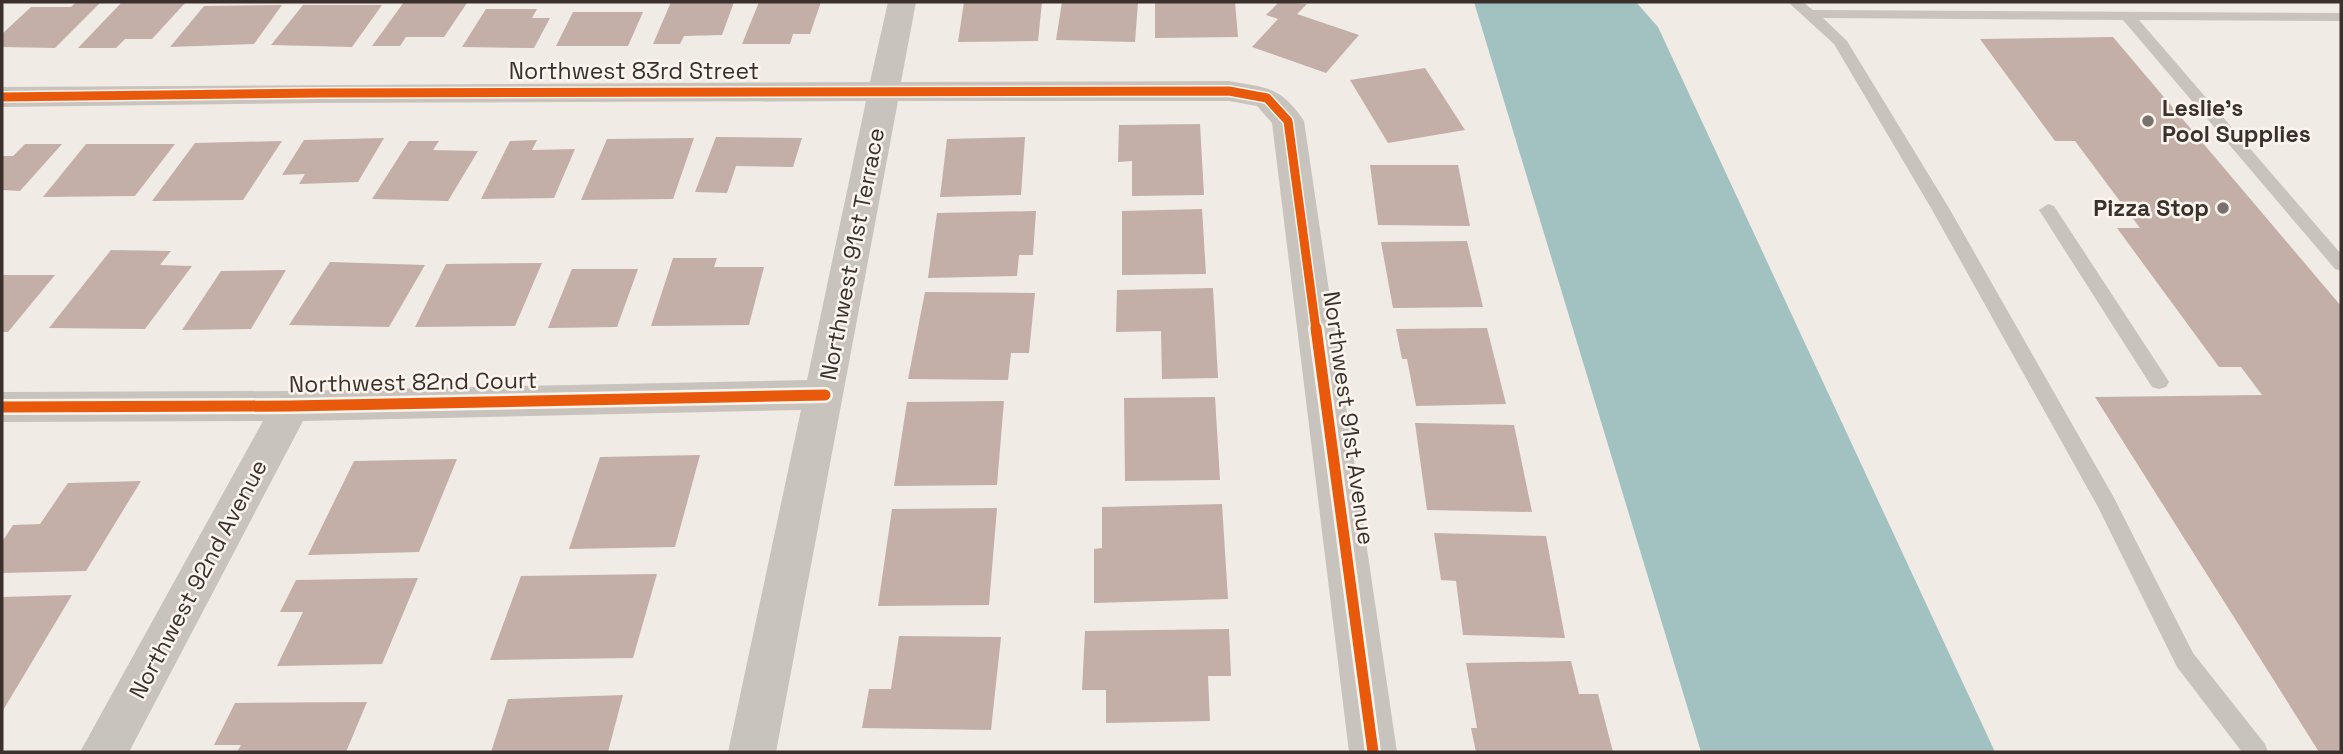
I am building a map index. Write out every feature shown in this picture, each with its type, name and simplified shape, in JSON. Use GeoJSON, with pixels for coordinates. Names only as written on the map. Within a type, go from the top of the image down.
{"type":"FeatureCollection","features":[{"type":"Feature","properties":{"kind":"street","name":"Northwest 91st Terrace"},"geometry":{"type":"LineString","coordinates":[[752,752],[902,2]]}},
{"type":"Feature","properties":{"kind":"street","name":"Northwest 83rd Street"},"geometry":{"type":"LineString","coordinates":[[2,97],[1229,91],[1267,98]]}},
{"type":"Feature","properties":{"kind":"street","name":"Northwest 91st Avenue"},"geometry":{"type":"LineString","coordinates":[[1267,98],[1288,121],[1373,752]]}},
{"type":"Feature","properties":{"kind":"street","name":"Northwest 82nd Court"},"geometry":{"type":"LineString","coordinates":[[2,407],[291,406],[825,395]]}},
{"type":"Feature","properties":{"kind":"street","name":"Northwest 92nd Avenue"},"geometry":{"type":"LineString","coordinates":[[104,752],[291,406]]}},
{"type":"Feature","properties":{"kind":"lane"},"geometry":{"type":"LineString","coordinates":[[2336,2],[2341,6]]}},
{"type":"Feature","properties":{"kind":"lane"},"geometry":{"type":"LineString","coordinates":[[1802,8],[2341,18]]}},
{"type":"Feature","properties":{"kind":"lane"},"geometry":{"type":"LineString","coordinates":[[1802,8],[1840,41],[1940,208],[2106,502],[2185,660],[2256,752]]}},
{"type":"Feature","properties":{"kind":"lane"},"geometry":{"type":"LineString","coordinates":[[2127,16],[2341,265]]}},
{"type":"Feature","properties":{"kind":"lane"},"geometry":{"type":"LineString","coordinates":[[2048,210],[2159,382]]}},
{"type":"Feature","properties":{"kind":"water"},"geometry":{"type":"Polygon","coordinates":[[[1474,2],[1636,2],[1658,27],[1995,752],[1701,752],[1474,2]]]}},
{"type":"Feature","properties":{"kind":"building"},"geometry":{"type":"Polygon","coordinates":[[[76,2],[100,3],[55,48],[2,47],[2,34],[31,7],[71,7],[76,2]]]}},
{"type":"Feature","properties":{"kind":"building"},"geometry":{"type":"Polygon","coordinates":[[[122,2],[186,2],[152,39],[125,39],[116,48],[78,48],[122,2]]]}},
{"type":"Feature","properties":{"kind":"building"},"geometry":{"type":"Polygon","coordinates":[[[404,2],[467,3],[444,37],[406,37],[400,46],[372,46],[404,2]]]}},
{"type":"Feature","properties":{"kind":"building"},"geometry":{"type":"Polygon","coordinates":[[[671,2],[734,2],[722,35],[684,36],[680,44],[653,44],[671,2]]]}},
{"type":"Feature","properties":{"kind":"building"},"geometry":{"type":"Polygon","coordinates":[[[759,2],[821,2],[810,34],[793,34],[790,44],[742,44],[759,2]]]}},
{"type":"Feature","properties":{"kind":"building"},"geometry":{"type":"Polygon","coordinates":[[[964,2],[1042,2],[1038,41],[958,42],[964,2]]]}},
{"type":"Feature","properties":{"kind":"building"},"geometry":{"type":"Polygon","coordinates":[[[1062,2],[1138,2],[1135,42],[1056,40],[1062,2]]]}},
{"type":"Feature","properties":{"kind":"building"},"geometry":{"type":"Polygon","coordinates":[[[1155,2],[1235,2],[1238,37],[1155,38],[1155,2]]]}},
{"type":"Feature","properties":{"kind":"building"},"geometry":{"type":"Polygon","coordinates":[[[1279,2],[1307,4],[1297,14],[1359,35],[1326,73],[1252,47],[1278,19],[1266,15],[1279,2]]]}},
{"type":"Feature","properties":{"kind":"building"},"geometry":{"type":"Polygon","coordinates":[[[282,5],[254,44],[170,47],[204,6],[282,5]]]}},
{"type":"Feature","properties":{"kind":"building"},"geometry":{"type":"Polygon","coordinates":[[[303,5],[382,5],[352,47],[271,45],[303,5]]]}},
{"type":"Feature","properties":{"kind":"building"},"geometry":{"type":"Polygon","coordinates":[[[486,9],[537,9],[532,18],[550,18],[534,48],[462,47],[486,9]]]}},
{"type":"Feature","properties":{"kind":"building"},"geometry":{"type":"Polygon","coordinates":[[[573,12],[643,12],[628,46],[556,46],[573,12]]]}},
{"type":"Feature","properties":{"kind":"building"},"geometry":{"type":"Polygon","coordinates":[[[2113,37],[2341,306],[2341,752],[2319,752],[2095,397],[2262,395],[2241,367],[2219,367],[2117,228],[2140,228],[2075,141],[2055,141],[1980,39],[2113,37]]]}},
{"type":"Feature","properties":{"kind":"building"},"geometry":{"type":"Polygon","coordinates":[[[1425,68],[1465,130],[1388,143],[1350,80],[1425,68]]]}},
{"type":"Feature","properties":{"kind":"building"},"geometry":{"type":"Polygon","coordinates":[[[1200,124],[1204,195],[1132,196],[1132,161],[1118,162],[1119,125],[1200,124]]]}},
{"type":"Feature","properties":{"kind":"building"},"geometry":{"type":"Polygon","coordinates":[[[716,137],[802,138],[793,167],[736,166],[727,193],[695,192],[716,137]]]}},
{"type":"Feature","properties":{"kind":"building"},"geometry":{"type":"Polygon","coordinates":[[[1025,137],[1021,195],[940,197],[947,139],[1025,137]]]}},
{"type":"Feature","properties":{"kind":"building"},"geometry":{"type":"Polygon","coordinates":[[[384,138],[358,182],[299,184],[305,174],[282,175],[304,140],[384,138]]]}},
{"type":"Feature","properties":{"kind":"building"},"geometry":{"type":"Polygon","coordinates":[[[694,138],[673,199],[581,200],[607,139],[694,138]]]}},
{"type":"Feature","properties":{"kind":"building"},"geometry":{"type":"Polygon","coordinates":[[[537,140],[532,150],[575,149],[554,198],[481,199],[510,141],[537,140]]]}},
{"type":"Feature","properties":{"kind":"building"},"geometry":{"type":"Polygon","coordinates":[[[282,141],[243,200],[152,201],[195,143],[282,141]]]}},
{"type":"Feature","properties":{"kind":"building"},"geometry":{"type":"Polygon","coordinates":[[[409,141],[439,141],[433,150],[478,151],[448,201],[372,199],[409,141]]]}},
{"type":"Feature","properties":{"kind":"building"},"geometry":{"type":"Polygon","coordinates":[[[25,144],[62,144],[20,191],[2,190],[2,156],[13,156],[25,144]]]}},
{"type":"Feature","properties":{"kind":"building"},"geometry":{"type":"Polygon","coordinates":[[[86,144],[175,144],[135,196],[43,197],[86,144]]]}},
{"type":"Feature","properties":{"kind":"building"},"geometry":{"type":"Polygon","coordinates":[[[1370,165],[1458,165],[1470,226],[1378,225],[1370,165]]]}},
{"type":"Feature","properties":{"kind":"building"},"geometry":{"type":"Polygon","coordinates":[[[1202,209],[1206,274],[1122,275],[1122,211],[1202,209]]]}},
{"type":"Feature","properties":{"kind":"building"},"geometry":{"type":"Polygon","coordinates":[[[1036,211],[1033,255],[1019,255],[1017,276],[928,278],[937,213],[1036,211]]]}},
{"type":"Feature","properties":{"kind":"building"},"geometry":{"type":"Polygon","coordinates":[[[1467,241],[1483,307],[1393,308],[1381,242],[1467,241]]]}},
{"type":"Feature","properties":{"kind":"building"},"geometry":{"type":"Polygon","coordinates":[[[111,250],[171,251],[160,265],[192,266],[145,329],[49,328],[111,250]]]}},
{"type":"Feature","properties":{"kind":"building"},"geometry":{"type":"Polygon","coordinates":[[[673,258],[717,258],[714,267],[764,267],[749,325],[651,326],[673,258]]]}},
{"type":"Feature","properties":{"kind":"building"},"geometry":{"type":"Polygon","coordinates":[[[330,262],[425,265],[389,327],[289,325],[330,262]]]}},
{"type":"Feature","properties":{"kind":"building"},"geometry":{"type":"Polygon","coordinates":[[[542,263],[515,326],[415,327],[446,264],[542,263]]]}},
{"type":"Feature","properties":{"kind":"building"},"geometry":{"type":"Polygon","coordinates":[[[572,269],[638,269],[617,327],[548,328],[572,269]]]}},
{"type":"Feature","properties":{"kind":"building"},"geometry":{"type":"Polygon","coordinates":[[[286,270],[251,329],[182,330],[221,271],[286,270]]]}},
{"type":"Feature","properties":{"kind":"building"},"geometry":{"type":"Polygon","coordinates":[[[2,275],[55,275],[8,332],[2,332],[2,275]]]}},
{"type":"Feature","properties":{"kind":"building"},"geometry":{"type":"Polygon","coordinates":[[[1213,288],[1218,378],[1162,379],[1161,331],[1116,332],[1117,290],[1213,288]]]}},
{"type":"Feature","properties":{"kind":"building"},"geometry":{"type":"Polygon","coordinates":[[[925,292],[1035,293],[1029,353],[1011,353],[1008,380],[908,379],[925,292]]]}},
{"type":"Feature","properties":{"kind":"building"},"geometry":{"type":"Polygon","coordinates":[[[1487,328],[1506,404],[1416,406],[1407,359],[1402,359],[1396,329],[1487,328]]]}},
{"type":"Feature","properties":{"kind":"building"},"geometry":{"type":"Polygon","coordinates":[[[1215,397],[1220,480],[1125,481],[1124,398],[1215,397]]]}},
{"type":"Feature","properties":{"kind":"building"},"geometry":{"type":"Polygon","coordinates":[[[1004,401],[997,485],[894,486],[907,402],[1004,401]]]}},
{"type":"Feature","properties":{"kind":"building"},"geometry":{"type":"Polygon","coordinates":[[[1415,423],[1514,425],[1532,512],[1427,510],[1415,423]]]}},
{"type":"Feature","properties":{"kind":"building"},"geometry":{"type":"Polygon","coordinates":[[[700,455],[675,547],[569,549],[600,457],[700,455]]]}},
{"type":"Feature","properties":{"kind":"building"},"geometry":{"type":"Polygon","coordinates":[[[457,459],[419,552],[308,555],[354,461],[457,459]]]}},
{"type":"Feature","properties":{"kind":"building"},"geometry":{"type":"Polygon","coordinates":[[[141,481],[86,571],[2,573],[2,542],[13,525],[40,524],[68,483],[141,481]]]}},
{"type":"Feature","properties":{"kind":"building"},"geometry":{"type":"Polygon","coordinates":[[[1222,504],[1228,599],[1094,603],[1094,549],[1102,548],[1102,507],[1222,504]]]}},
{"type":"Feature","properties":{"kind":"building"},"geometry":{"type":"Polygon","coordinates":[[[997,508],[989,605],[878,606],[892,509],[997,508]]]}},
{"type":"Feature","properties":{"kind":"building"},"geometry":{"type":"Polygon","coordinates":[[[1434,533],[1546,536],[1565,638],[1463,635],[1456,581],[1441,580],[1434,533]]]}},
{"type":"Feature","properties":{"kind":"building"},"geometry":{"type":"Polygon","coordinates":[[[657,574],[633,658],[490,660],[521,576],[657,574]]]}},
{"type":"Feature","properties":{"kind":"building"},"geometry":{"type":"Polygon","coordinates":[[[418,578],[382,664],[277,666],[303,612],[280,612],[296,580],[418,578]]]}},
{"type":"Feature","properties":{"kind":"building"},"geometry":{"type":"Polygon","coordinates":[[[72,595],[2,712],[2,597],[72,595]]]}},
{"type":"Feature","properties":{"kind":"building"},"geometry":{"type":"Polygon","coordinates":[[[1229,629],[1231,676],[1208,676],[1210,721],[1106,723],[1106,690],[1082,690],[1085,631],[1229,629]]]}},
{"type":"Feature","properties":{"kind":"building"},"geometry":{"type":"Polygon","coordinates":[[[899,636],[1001,637],[991,730],[862,728],[869,689],[891,689],[899,636]]]}},
{"type":"Feature","properties":{"kind":"building"},"geometry":{"type":"Polygon","coordinates":[[[1571,661],[1579,694],[1598,694],[1613,752],[1476,752],[1471,728],[1477,728],[1466,663],[1571,661]]]}},
{"type":"Feature","properties":{"kind":"building"},"geometry":{"type":"Polygon","coordinates":[[[623,695],[608,752],[491,752],[508,699],[623,695]]]}},
{"type":"Feature","properties":{"kind":"building"},"geometry":{"type":"Polygon","coordinates":[[[367,702],[346,752],[237,752],[241,745],[214,745],[235,703],[367,702]]]}},
{"type":"Feature","properties":{"kind":"cycle path"},"geometry":{"type":"LineString","coordinates":[[2,97],[320,93],[1229,91],[1267,98],[1288,121],[1373,752]]}},
{"type":"Feature","properties":{"kind":"cycle path"},"geometry":{"type":"LineString","coordinates":[[2,407],[291,406],[825,395]]}},
{"type":"Feature","properties":{"kind":"place","name":"Leslie's Pool Supplies"},"geometry":{"type":"Point","coordinates":[2148,121]}},
{"type":"Feature","properties":{"kind":"place","name":"Pizza Stop"},"geometry":{"type":"Point","coordinates":[2223,208]}}]}
